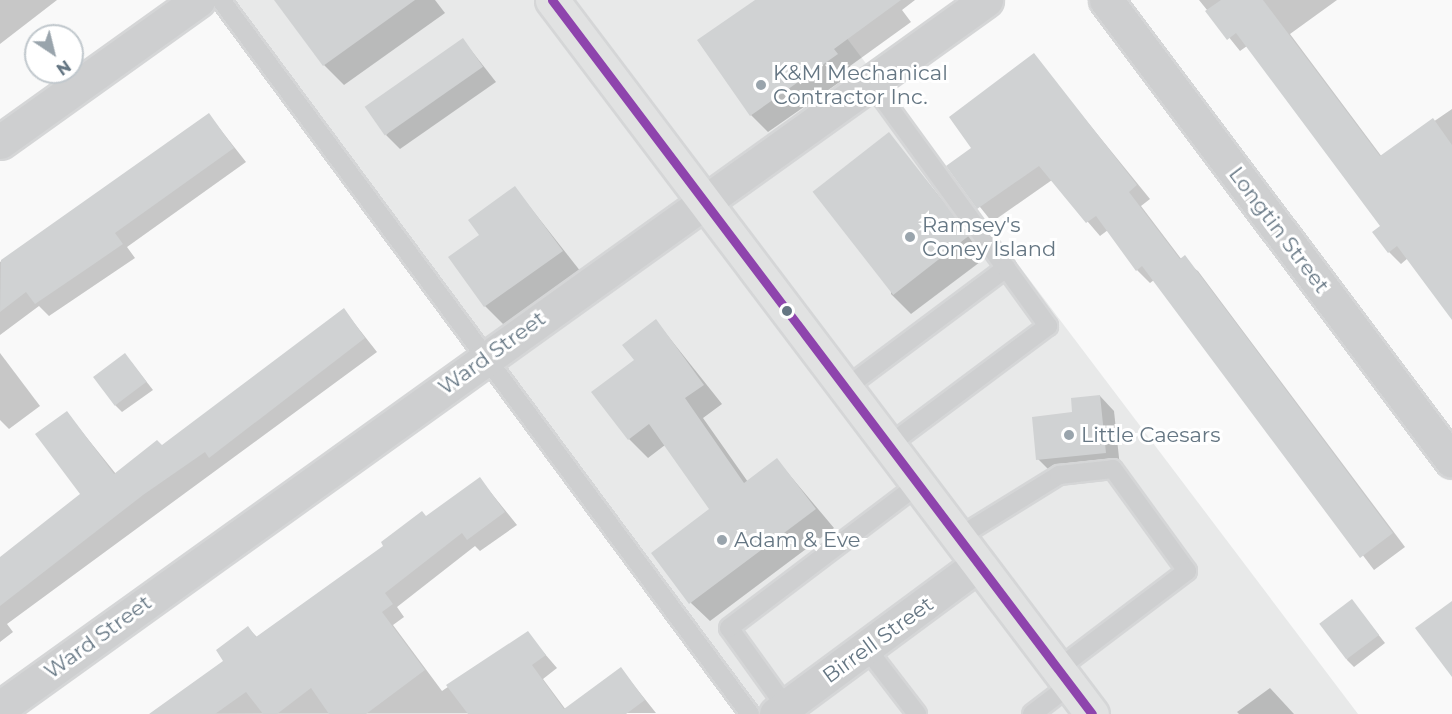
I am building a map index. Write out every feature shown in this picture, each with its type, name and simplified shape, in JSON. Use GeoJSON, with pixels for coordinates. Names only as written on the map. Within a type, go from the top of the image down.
{"type":"FeatureCollection","features":[{"type":"Feature","properties":{"kind":"main road"},"geometry":{"type":"LineString","coordinates":[[552,0],[706,200],[1092,714]]}},
{"type":"Feature","properties":{"kind":"street"},"geometry":{"type":"LineString","coordinates":[[0,142],[198,0]]}},
{"type":"Feature","properties":{"kind":"street","name":"Ward Street"},"geometry":{"type":"LineString","coordinates":[[0,708],[870,81],[986,0]]}},
{"type":"Feature","properties":{"kind":"street","name":"Longtin Street"},"geometry":{"type":"LineString","coordinates":[[1106,0],[1452,461]]}},
{"type":"Feature","properties":{"kind":"street","name":"Birrell Street"},"geometry":{"type":"LineString","coordinates":[[781,710],[867,649],[979,564]]}},
{"type":"Feature","properties":{"kind":"lane"},"geometry":{"type":"LineString","coordinates":[[220,0],[750,714]]}},
{"type":"Feature","properties":{"kind":"lane"},"geometry":{"type":"LineString","coordinates":[[870,81],[1048,326],[889,445]]}},
{"type":"Feature","properties":{"kind":"lane"},"geometry":{"type":"LineString","coordinates":[[847,387],[1006,268]]}},
{"type":"Feature","properties":{"kind":"lane"},"geometry":{"type":"LineString","coordinates":[[959,537],[1059,475],[1113,469],[1187,571],[1064,677],[1032,714]]}},
{"type":"Feature","properties":{"kind":"lane"},"geometry":{"type":"LineString","coordinates":[[781,710],[729,628],[919,484]]}},
{"type":"Feature","properties":{"kind":"lane"},"geometry":{"type":"LineString","coordinates":[[867,649],[917,714]]}},
{"type":"Feature","properties":{"kind":"shaded area"},"geometry":{"type":"Polygon","coordinates":[[[221,0],[818,0],[1358,714],[750,714],[221,0]]]}},
{"type":"Feature","properties":{"kind":"building"},"geometry":{"type":"Polygon","coordinates":[[[274,0],[415,0],[323,66],[274,0]]]}},
{"type":"Feature","properties":{"kind":"building","name":"K&M Mechanical Contractor Inc."},"geometry":{"type":"Polygon","coordinates":[[[755,0],[901,0],[834,49],[838,54],[750,116],[697,40],[755,0]]]}},
{"type":"Feature","properties":{"kind":"building"},"geometry":{"type":"Polygon","coordinates":[[[1221,0],[1263,0],[1380,156],[1433,118],[1452,145],[1452,320],[1397,246],[1388,253],[1372,232],[1380,226],[1236,33],[1227,40],[1205,11],[1221,0]]]}},
{"type":"Feature","properties":{"kind":"building"},"geometry":{"type":"Polygon","coordinates":[[[463,38],[483,67],[385,135],[365,107],[463,38]]]}},
{"type":"Feature","properties":{"kind":"building"},"geometry":{"type":"Polygon","coordinates":[[[1034,53],[1137,185],[1129,192],[1180,259],[1185,255],[1393,533],[1360,558],[1142,266],[1136,271],[1096,216],[1086,223],[1039,166],[977,209],[946,166],[971,148],[949,117],[1034,53]]]}},
{"type":"Feature","properties":{"kind":"building"},"geometry":{"type":"Polygon","coordinates":[[[209,113],[234,148],[115,233],[123,244],[35,304],[26,292],[0,312],[1,260],[209,113]]]}},
{"type":"Feature","properties":{"kind":"building"},"geometry":{"type":"Polygon","coordinates":[[[889,132],[970,235],[893,295],[813,192],[889,132]]]}},
{"type":"Feature","properties":{"kind":"building"},"geometry":{"type":"Polygon","coordinates":[[[515,186],[563,251],[484,307],[448,257],[479,235],[468,220],[515,186]]]}},
{"type":"Feature","properties":{"kind":"building"},"geometry":{"type":"Polygon","coordinates":[[[344,308],[365,338],[209,458],[205,452],[143,495],[0,606],[0,557],[80,494],[35,434],[67,411],[114,474],[157,440],[162,445],[344,308]]]}},
{"type":"Feature","properties":{"kind":"building"},"geometry":{"type":"Polygon","coordinates":[[[656,319],[704,385],[685,398],[744,483],[777,458],[816,509],[689,604],[651,553],[709,509],[649,424],[628,440],[591,392],[634,360],[622,345],[656,319]]]}},
{"type":"Feature","properties":{"kind":"building"},"geometry":{"type":"Polygon","coordinates":[[[125,353],[147,382],[115,406],[93,377],[125,353]]]}},
{"type":"Feature","properties":{"kind":"building","name":"Little Caesars"},"geometry":{"type":"Polygon","coordinates":[[[1100,395],[1106,453],[1036,460],[1032,417],[1072,412],[1071,398],[1100,395]]]}},
{"type":"Feature","properties":{"kind":"building"},"geometry":{"type":"Polygon","coordinates":[[[480,477],[505,512],[467,540],[462,533],[385,593],[393,604],[382,612],[425,670],[366,714],[329,714],[311,688],[277,714],[263,714],[246,692],[215,714],[149,714],[223,661],[216,650],[248,626],[256,637],[383,546],[381,542],[422,511],[426,516],[480,477]]]}},
{"type":"Feature","properties":{"kind":"building"},"geometry":{"type":"Polygon","coordinates":[[[1352,599],[1379,635],[1346,660],[1319,624],[1352,599]]]}},
{"type":"Feature","properties":{"kind":"building"},"geometry":{"type":"Polygon","coordinates":[[[1452,601],[1452,677],[1415,628],[1452,601]]]}},
{"type":"Feature","properties":{"kind":"building"},"geometry":{"type":"Polygon","coordinates":[[[528,631],[546,655],[532,665],[564,709],[621,667],[645,700],[626,714],[468,714],[446,685],[528,631]]]}},
{"type":"Feature","properties":{"kind":"transit line"},"geometry":{"type":"LineString","coordinates":[[552,0],[1092,714]]}},
{"type":"Feature","properties":{"kind":"place","name":"K&M Mechanical Contractor Inc."},"geometry":{"type":"Point","coordinates":[761,85]}},
{"type":"Feature","properties":{"kind":"place","name":"Ramsey's Coney Island"},"geometry":{"type":"Point","coordinates":[910,237]}},
{"type":"Feature","properties":{"kind":"place","name":"Little Caesars"},"geometry":{"type":"Point","coordinates":[1069,435]}},
{"type":"Feature","properties":{"kind":"place","name":"Adam & Eve"},"geometry":{"type":"Point","coordinates":[722,540]}}]}
